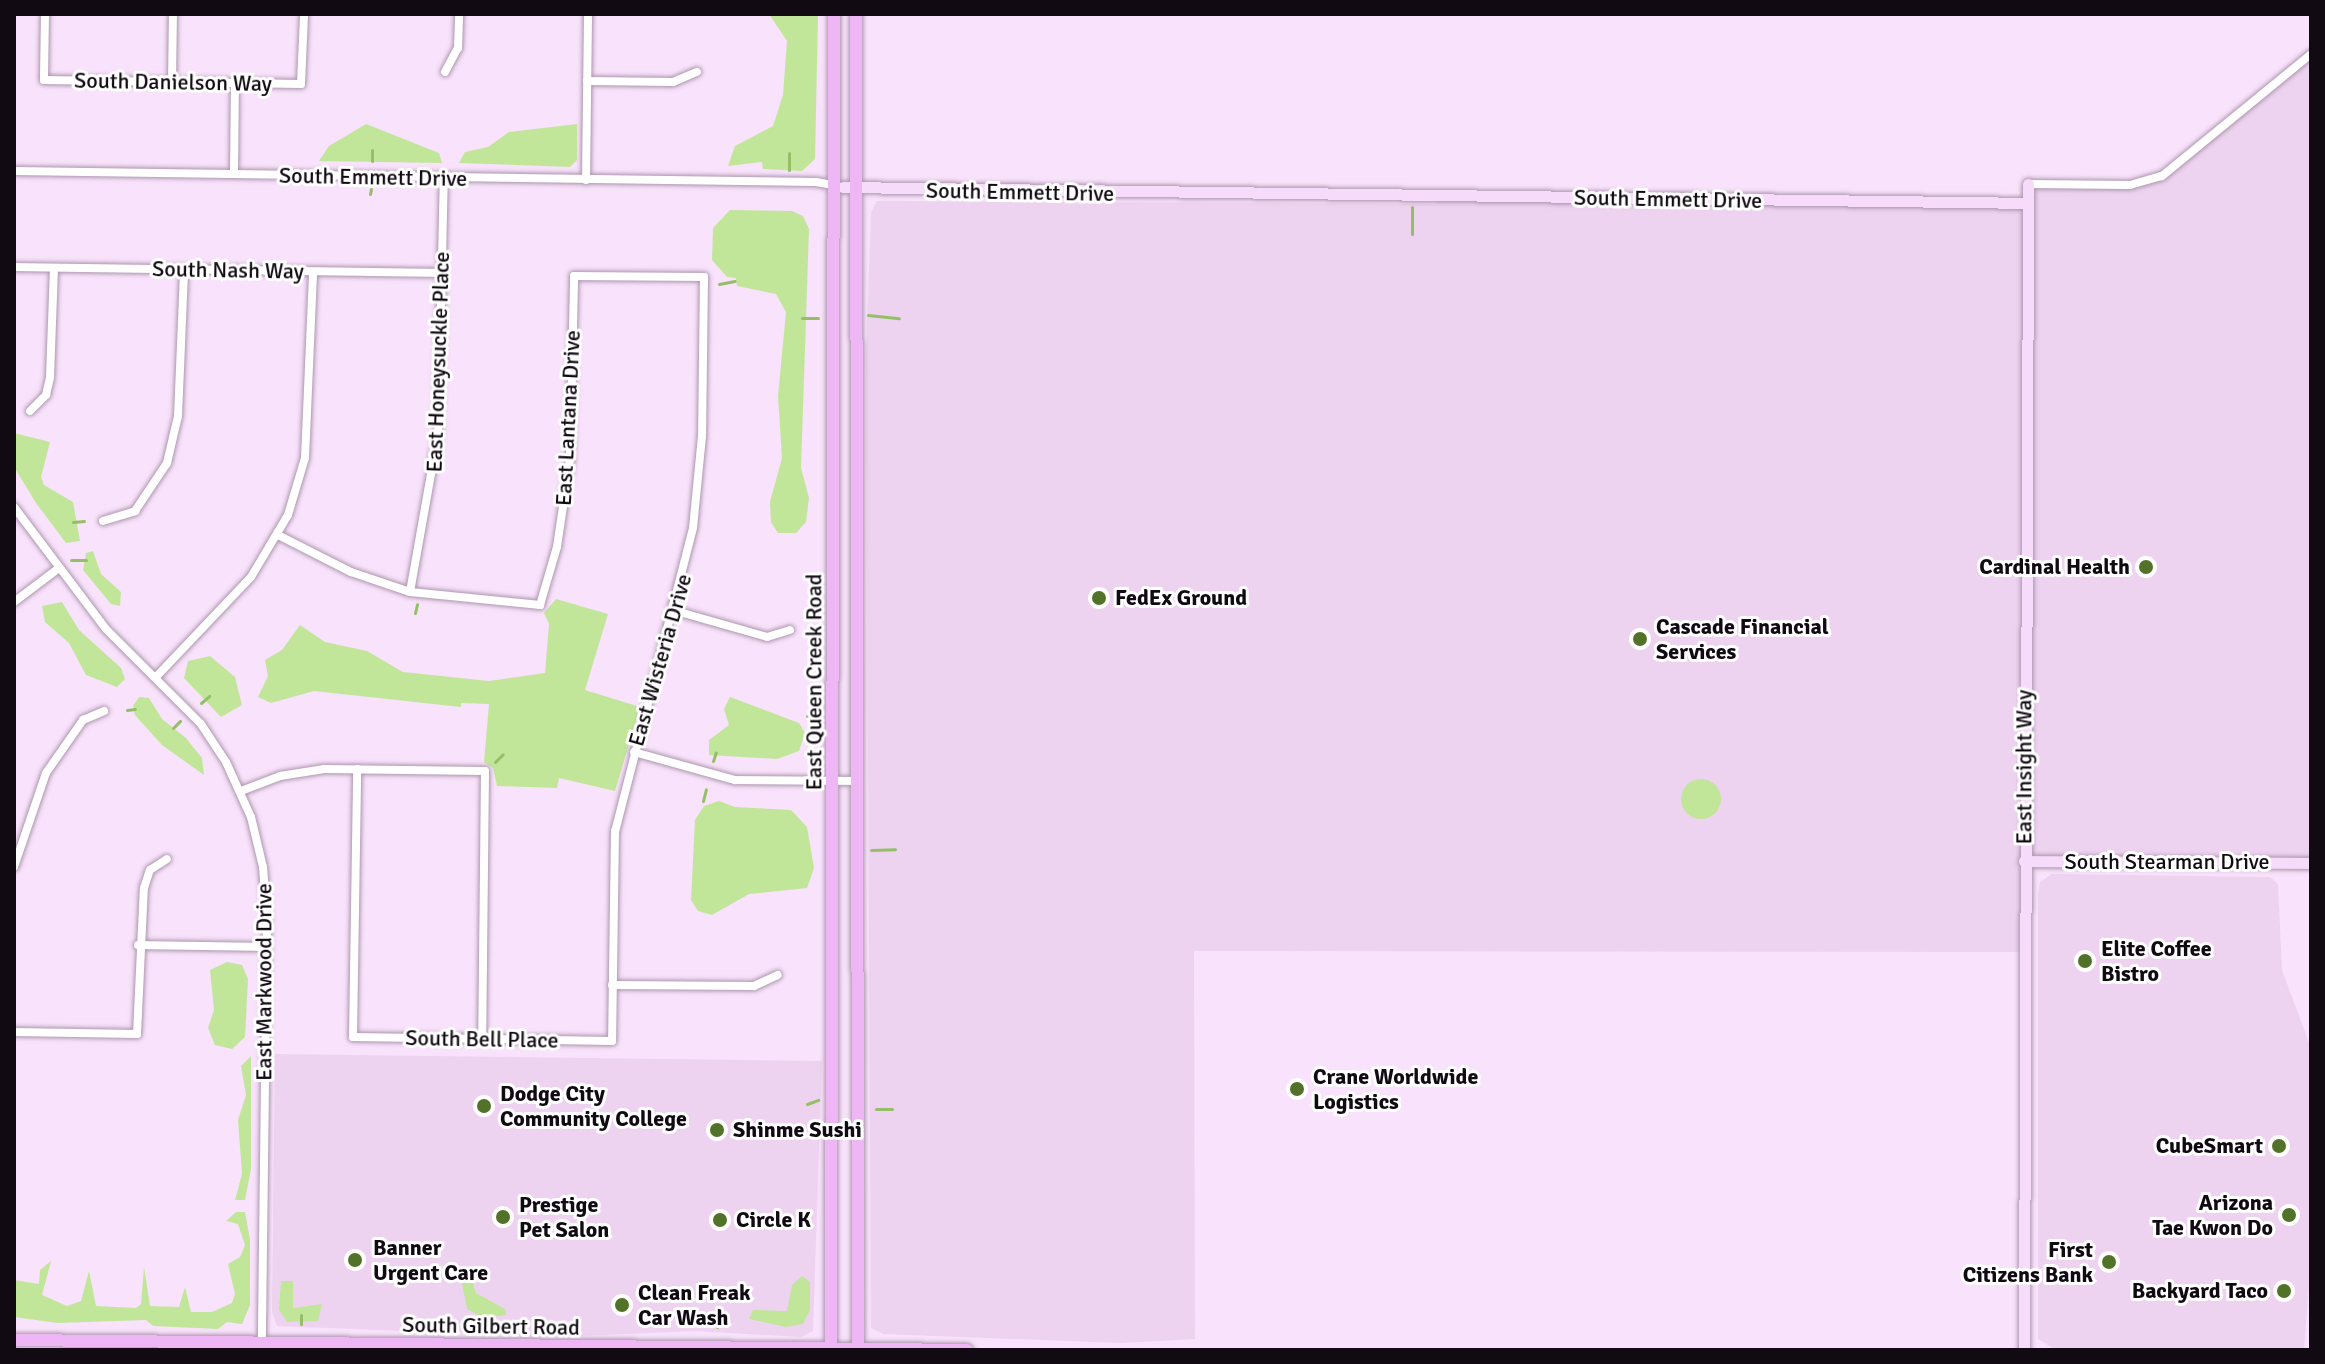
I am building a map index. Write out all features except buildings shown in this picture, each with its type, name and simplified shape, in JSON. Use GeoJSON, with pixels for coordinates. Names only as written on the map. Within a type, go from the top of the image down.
{"type":"FeatureCollection","features":[{"type":"Feature","properties":{"kind":"main road","name":"East Queen Creek Road"},"geometry":{"type":"LineString","coordinates":[[831,1349],[838,186],[834,14]]}},
{"type":"Feature","properties":{"kind":"main road","name":"East Queen Creek Road"},"geometry":{"type":"LineString","coordinates":[[856,14],[858,1349]]}},
{"type":"Feature","properties":{"kind":"main road"},"geometry":{"type":"LineString","coordinates":[[834,1078],[856,1078]]}},
{"type":"Feature","properties":{"kind":"main road","name":"South Gilbert Road"},"geometry":{"type":"LineString","coordinates":[[14,1340],[262,1347],[967,1350]]}},
{"type":"Feature","properties":{"kind":"street","name":"South Danielson Way"},"geometry":{"type":"LineString","coordinates":[[45,14],[44,80],[301,84],[304,14]]}},
{"type":"Feature","properties":{"kind":"street"},"geometry":{"type":"LineString","coordinates":[[172,82],[173,14]]}},
{"type":"Feature","properties":{"kind":"street"},"geometry":{"type":"LineString","coordinates":[[445,72],[458,48],[459,14]]}},
{"type":"Feature","properties":{"kind":"street"},"geometry":{"type":"LineString","coordinates":[[586,180],[588,14]]}},
{"type":"Feature","properties":{"kind":"street"},"geometry":{"type":"LineString","coordinates":[[2028,184],[2130,185],[2162,176],[2311,54]]}},
{"type":"Feature","properties":{"kind":"street"},"geometry":{"type":"LineString","coordinates":[[587,81],[673,82],[697,72]]}},
{"type":"Feature","properties":{"kind":"street"},"geometry":{"type":"LineString","coordinates":[[234,174],[235,83]]}},
{"type":"Feature","properties":{"kind":"street","name":"South Emmett Drive"},"geometry":{"type":"LineString","coordinates":[[14,171],[586,180],[838,186],[856,190],[2028,203]]}},
{"type":"Feature","properties":{"kind":"street","name":"East Honeysuckle Place"},"geometry":{"type":"LineString","coordinates":[[410,592],[435,471],[444,178]]}},
{"type":"Feature","properties":{"kind":"street","name":"East Insight Way"},"geometry":{"type":"LineString","coordinates":[[2024,1350],[2028,184]]}},
{"type":"Feature","properties":{"kind":"street","name":"South Nash Way"},"geometry":{"type":"LineString","coordinates":[[14,267],[442,273]]}},
{"type":"Feature","properties":{"kind":"street"},"geometry":{"type":"LineString","coordinates":[[30,411],[46,395],[50,377],[54,268]]}},
{"type":"Feature","properties":{"kind":"street"},"geometry":{"type":"LineString","coordinates":[[103,521],[135,511],[167,463],[178,416],[184,270]]}},
{"type":"Feature","properties":{"kind":"street"},"geometry":{"type":"LineString","coordinates":[[156,677],[251,577],[278,535],[305,458],[313,272]]}},
{"type":"Feature","properties":{"kind":"street","name":"East Lantana Drive"},"geometry":{"type":"LineString","coordinates":[[410,592],[540,605],[557,547],[570,459],[574,276],[704,277]]}},
{"type":"Feature","properties":{"kind":"street","name":"East Wisteria Drive"},"geometry":{"type":"LineString","coordinates":[[612,1041],[615,831],[634,752],[676,611],[698,486],[704,277]]}},
{"type":"Feature","properties":{"kind":"street","name":"East Markwood Drive"},"geometry":{"type":"LineString","coordinates":[[14,507],[106,629],[201,724],[241,791],[263,867],[266,947],[262,1347]]}},
{"type":"Feature","properties":{"kind":"street"},"geometry":{"type":"LineString","coordinates":[[278,535],[351,572],[410,592]]}},
{"type":"Feature","properties":{"kind":"street"},"geometry":{"type":"LineString","coordinates":[[14,602],[59,568]]}},
{"type":"Feature","properties":{"kind":"street"},"geometry":{"type":"LineString","coordinates":[[676,611],[767,637],[790,630]]}},
{"type":"Feature","properties":{"kind":"street"},"geometry":{"type":"LineString","coordinates":[[14,867],[46,773],[83,720],[104,711]]}},
{"type":"Feature","properties":{"kind":"street"},"geometry":{"type":"LineString","coordinates":[[634,752],[727,779],[857,781]]}},
{"type":"Feature","properties":{"kind":"street","name":"South Bell Place"},"geometry":{"type":"LineString","coordinates":[[357,769],[353,1037],[612,1041]]}},
{"type":"Feature","properties":{"kind":"street"},"geometry":{"type":"LineString","coordinates":[[241,791],[302,771],[485,771],[482,1038]]}},
{"type":"Feature","properties":{"kind":"street"},"geometry":{"type":"LineString","coordinates":[[14,1032],[137,1034],[138,945],[150,870],[167,859]]}},
{"type":"Feature","properties":{"kind":"street","name":"South Stearman Drive"},"geometry":{"type":"LineString","coordinates":[[2024,861],[2311,863]]}},
{"type":"Feature","properties":{"kind":"street"},"geometry":{"type":"LineString","coordinates":[[138,945],[266,947]]}},
{"type":"Feature","properties":{"kind":"street"},"geometry":{"type":"LineString","coordinates":[[612,985],[754,986],[778,975]]}},
{"type":"Feature","properties":{"kind":"shaded area"},"geometry":{"type":"Polygon","coordinates":[[[2311,54],[2311,863],[2025,861],[2024,952],[1194,951],[1195,1339],[1120,1343],[883,1334],[871,1328],[866,355],[871,212],[877,201],[1435,204],[1439,197],[2027,203],[2028,184],[2130,185],[2162,176],[2311,54]]]}},
{"type":"Feature","properties":{"kind":"shaded area"},"geometry":{"type":"Polygon","coordinates":[[[2052,874],[2270,877],[2278,884],[2282,970],[2311,1048],[2311,1261],[2304,1350],[2053,1348],[2038,1339],[2038,894],[2040,882],[2052,874]]]}},
{"type":"Feature","properties":{"kind":"shaded area"},"geometry":{"type":"Polygon","coordinates":[[[275,1054],[822,1061],[813,1331],[801,1337],[694,1331],[554,1337],[277,1326],[272,1312],[275,1054]]]}},
{"type":"Feature","properties":{"kind":"green space"},"geometry":{"type":"Polygon","coordinates":[[[769,14],[818,14],[815,159],[802,171],[763,169],[762,162],[728,166],[735,146],[773,126],[783,95],[787,41],[769,14]]]}},
{"type":"Feature","properties":{"kind":"green space"},"geometry":{"type":"Polygon","coordinates":[[[366,124],[439,153],[442,163],[319,161],[329,146],[366,124]]]}},
{"type":"Feature","properties":{"kind":"green space"},"geometry":{"type":"Polygon","coordinates":[[[577,124],[577,160],[570,167],[459,163],[465,152],[488,147],[509,132],[577,124]]]}},
{"type":"Feature","properties":{"kind":"green space"},"geometry":{"type":"Polygon","coordinates":[[[730,210],[792,211],[803,216],[809,229],[801,468],[809,498],[806,522],[796,533],[778,533],[771,522],[770,502],[782,458],[778,396],[786,312],[776,294],[737,286],[736,278],[727,277],[712,260],[713,228],[730,210]]]}},
{"type":"Feature","properties":{"kind":"green space"},"geometry":{"type":"Polygon","coordinates":[[[14,433],[50,442],[41,477],[44,485],[73,502],[80,541],[66,543],[14,467],[14,433]]]}},
{"type":"Feature","properties":{"kind":"green space"},"geometry":{"type":"Polygon","coordinates":[[[93,551],[101,574],[121,592],[120,606],[111,604],[83,570],[86,553],[93,551]]]}},
{"type":"Feature","properties":{"kind":"green space"},"geometry":{"type":"Polygon","coordinates":[[[556,599],[608,614],[585,690],[640,707],[615,791],[559,778],[557,788],[497,786],[493,768],[484,762],[489,704],[461,703],[461,707],[314,691],[271,703],[258,697],[268,676],[265,660],[282,650],[300,625],[325,642],[367,651],[403,672],[489,681],[545,673],[549,624],[544,613],[556,599]]]}},
{"type":"Feature","properties":{"kind":"green space"},"geometry":{"type":"Polygon","coordinates":[[[62,602],[79,630],[121,668],[125,679],[117,687],[86,675],[69,643],[45,622],[42,606],[62,602]]]}},
{"type":"Feature","properties":{"kind":"green space"},"geometry":{"type":"Polygon","coordinates":[[[210,656],[235,677],[242,705],[221,717],[184,678],[188,661],[210,656]]]}},
{"type":"Feature","properties":{"kind":"green space"},"geometry":{"type":"Polygon","coordinates":[[[139,697],[149,698],[162,719],[186,738],[202,758],[204,775],[162,745],[135,715],[133,706],[139,697]]]}},
{"type":"Feature","properties":{"kind":"green space"},"geometry":{"type":"Polygon","coordinates":[[[730,697],[799,723],[805,733],[799,751],[777,759],[709,755],[709,740],[729,725],[724,709],[730,697]]]}},
{"type":"Feature","properties":{"kind":"green space"},"geometry":{"type":"Polygon","coordinates":[[[1701,779],[1715,785],[1721,799],[1715,813],[1701,819],[1687,813],[1681,799],[1687,785],[1701,779]]]}},
{"type":"Feature","properties":{"kind":"green space"},"geometry":{"type":"Polygon","coordinates":[[[719,801],[735,807],[791,810],[807,827],[814,868],[807,888],[749,894],[712,915],[698,911],[691,900],[695,820],[704,806],[719,801]]]}},
{"type":"Feature","properties":{"kind":"green space"},"geometry":{"type":"Polygon","coordinates":[[[227,962],[242,965],[248,979],[245,1037],[232,1049],[215,1045],[208,1028],[214,1010],[210,970],[227,962]]]}},
{"type":"Feature","properties":{"kind":"green space"},"geometry":{"type":"Polygon","coordinates":[[[251,1056],[251,1169],[245,1200],[235,1200],[242,1174],[238,1120],[246,1095],[241,1066],[251,1056]]]}},
{"type":"Feature","properties":{"kind":"green space"},"geometry":{"type":"Polygon","coordinates":[[[236,1212],[245,1212],[250,1240],[250,1305],[242,1324],[227,1322],[218,1329],[153,1326],[146,1320],[58,1323],[14,1317],[14,1280],[39,1284],[40,1270],[51,1261],[42,1295],[67,1306],[81,1301],[89,1271],[96,1306],[136,1308],[141,1304],[144,1267],[150,1306],[179,1307],[185,1287],[191,1312],[212,1312],[232,1303],[235,1294],[228,1264],[240,1257],[245,1245],[238,1224],[226,1221],[236,1212]]]}},
{"type":"Feature","properties":{"kind":"green space"},"geometry":{"type":"Polygon","coordinates":[[[459,1268],[468,1268],[476,1293],[505,1309],[506,1315],[484,1318],[467,1309],[459,1268]]]}},
{"type":"Feature","properties":{"kind":"green space"},"geometry":{"type":"Polygon","coordinates":[[[802,1276],[810,1282],[810,1310],[803,1324],[786,1327],[749,1319],[753,1310],[787,1311],[792,1285],[802,1276]]]}},
{"type":"Feature","properties":{"kind":"green space"},"geometry":{"type":"Polygon","coordinates":[[[281,1281],[293,1281],[293,1308],[322,1304],[318,1321],[287,1322],[279,1310],[281,1281]]]}},
{"type":"Feature","properties":{"kind":"waterway"},"geometry":{"type":"LineString","coordinates":[[372,150],[372,161]]}},
{"type":"Feature","properties":{"kind":"waterway"},"geometry":{"type":"LineString","coordinates":[[789,153],[789,170]]}},
{"type":"Feature","properties":{"kind":"waterway"},"geometry":{"type":"LineString","coordinates":[[370,194],[371,189]]}},
{"type":"Feature","properties":{"kind":"waterway"},"geometry":{"type":"LineString","coordinates":[[1412,207],[1412,234]]}},
{"type":"Feature","properties":{"kind":"waterway"},"geometry":{"type":"LineString","coordinates":[[719,284],[735,281]]}},
{"type":"Feature","properties":{"kind":"waterway"},"geometry":{"type":"LineString","coordinates":[[868,315],[899,318]]}},
{"type":"Feature","properties":{"kind":"waterway"},"geometry":{"type":"LineString","coordinates":[[802,318],[818,318]]}},
{"type":"Feature","properties":{"kind":"waterway"},"geometry":{"type":"LineString","coordinates":[[73,522],[84,521]]}},
{"type":"Feature","properties":{"kind":"waterway"},"geometry":{"type":"LineString","coordinates":[[71,560],[86,560]]}},
{"type":"Feature","properties":{"kind":"waterway"},"geometry":{"type":"LineString","coordinates":[[415,613],[417,604]]}},
{"type":"Feature","properties":{"kind":"waterway"},"geometry":{"type":"LineString","coordinates":[[201,703],[209,696]]}},
{"type":"Feature","properties":{"kind":"waterway"},"geometry":{"type":"LineString","coordinates":[[127,710],[135,709]]}},
{"type":"Feature","properties":{"kind":"waterway"},"geometry":{"type":"LineString","coordinates":[[807,716],[814,716]]}},
{"type":"Feature","properties":{"kind":"waterway"},"geometry":{"type":"LineString","coordinates":[[173,728],[180,721]]}},
{"type":"Feature","properties":{"kind":"waterway"},"geometry":{"type":"LineString","coordinates":[[713,761],[716,752]]}},
{"type":"Feature","properties":{"kind":"waterway"},"geometry":{"type":"LineString","coordinates":[[495,762],[503,754]]}},
{"type":"Feature","properties":{"kind":"waterway"},"geometry":{"type":"LineString","coordinates":[[703,801],[706,789]]}},
{"type":"Feature","properties":{"kind":"waterway"},"geometry":{"type":"LineString","coordinates":[[871,850],[895,849]]}},
{"type":"Feature","properties":{"kind":"waterway"},"geometry":{"type":"LineString","coordinates":[[807,1104],[818,1100]]}},
{"type":"Feature","properties":{"kind":"waterway"},"geometry":{"type":"LineString","coordinates":[[876,1109],[892,1109]]}},
{"type":"Feature","properties":{"kind":"waterway"},"geometry":{"type":"LineString","coordinates":[[301,1315],[301,1324]]}},
{"type":"Feature","properties":{"kind":"waterway"},"geometry":{"type":"LineString","coordinates":[[717,1327],[726,1315]]}},
{"type":"Feature","properties":{"kind":"place","name":"Cardinal Health"},"geometry":{"type":"Point","coordinates":[2146,567]}},
{"type":"Feature","properties":{"kind":"place","name":"FedEx Ground"},"geometry":{"type":"Point","coordinates":[1099,598]}},
{"type":"Feature","properties":{"kind":"place","name":"Cascade Financial Services"},"geometry":{"type":"Point","coordinates":[1640,639]}},
{"type":"Feature","properties":{"kind":"place","name":"Elite Coffee Bistro"},"geometry":{"type":"Point","coordinates":[2085,961]}},
{"type":"Feature","properties":{"kind":"place","name":"Crane Worldwide Logistics"},"geometry":{"type":"Point","coordinates":[1297,1089]}},
{"type":"Feature","properties":{"kind":"place","name":"Dodge City Community College"},"geometry":{"type":"Point","coordinates":[484,1106]}},
{"type":"Feature","properties":{"kind":"place","name":"Shinme Sushi"},"geometry":{"type":"Point","coordinates":[717,1130]}},
{"type":"Feature","properties":{"kind":"place","name":"CubeSmart"},"geometry":{"type":"Point","coordinates":[2279,1146]}},
{"type":"Feature","properties":{"kind":"place","name":"Arizona Tae Kwon Do"},"geometry":{"type":"Point","coordinates":[2289,1215]}},
{"type":"Feature","properties":{"kind":"place","name":"Prestige Pet Salon"},"geometry":{"type":"Point","coordinates":[503,1217]}},
{"type":"Feature","properties":{"kind":"place","name":"Circle K"},"geometry":{"type":"Point","coordinates":[720,1220]}},
{"type":"Feature","properties":{"kind":"place","name":"Banner Urgent Care"},"geometry":{"type":"Point","coordinates":[355,1260]}},
{"type":"Feature","properties":{"kind":"place","name":"First Citizens Bank"},"geometry":{"type":"Point","coordinates":[2109,1262]}},
{"type":"Feature","properties":{"kind":"place","name":"Backyard Taco"},"geometry":{"type":"Point","coordinates":[2284,1291]}},
{"type":"Feature","properties":{"kind":"place","name":"Clean Freak Car Wash"},"geometry":{"type":"Point","coordinates":[622,1305]}}]}
